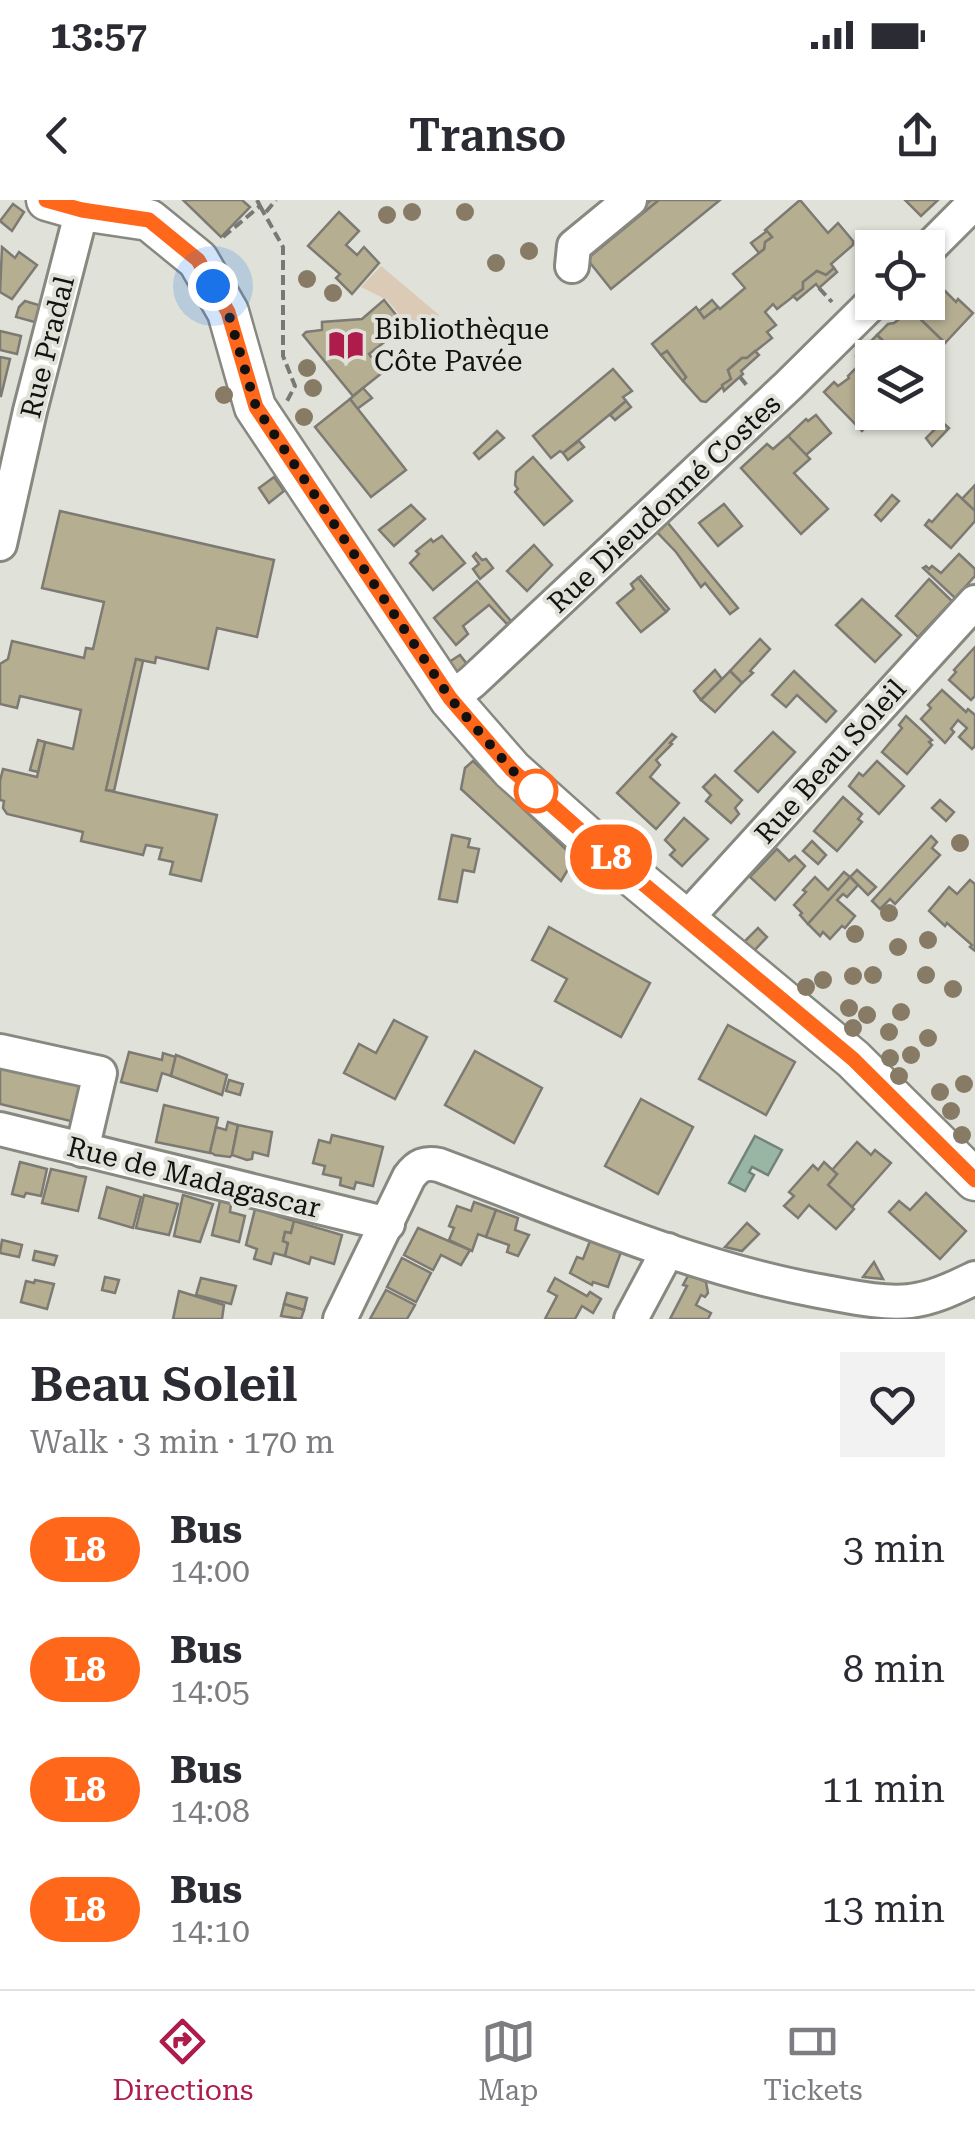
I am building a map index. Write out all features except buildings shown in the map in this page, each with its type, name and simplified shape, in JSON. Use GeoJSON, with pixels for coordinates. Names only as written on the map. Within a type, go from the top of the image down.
{"type":"FeatureCollection","features":[{"type":"Feature","properties":{"kind":"main road"},"geometry":{"type":"LineString","coordinates":[[57,203],[149,220],[198,260],[228,312],[256,407],[450,698],[512,770],[853,1059],[975,1180]]}},
{"type":"Feature","properties":{"kind":"street"},"geometry":{"type":"LineString","coordinates":[[572,266],[574,246],[630,200]]}},
{"type":"Feature","properties":{"kind":"street"},"geometry":{"type":"LineString","coordinates":[[945,232],[975,202]]}},
{"type":"Feature","properties":{"kind":"street","name":"Rue Pradal"},"geometry":{"type":"LineString","coordinates":[[0,544],[39,375],[57,203]]}},
{"type":"Feature","properties":{"kind":"street","name":"Rue Dieudonné Costes"},"geometry":{"type":"LineString","coordinates":[[450,698],[790,386],[856,320]]}},
{"type":"Feature","properties":{"kind":"street","name":"Rue Beau Soleil"},"geometry":{"type":"LineString","coordinates":[[686,919],[975,602]]}},
{"type":"Feature","properties":{"kind":"street"},"geometry":{"type":"LineString","coordinates":[[0,1051],[100,1073],[82,1150]]}},
{"type":"Feature","properties":{"kind":"street","name":"Rue de Madagascar"},"geometry":{"type":"LineString","coordinates":[[0,1129],[388,1224]]}},
{"type":"Feature","properties":{"kind":"street"},"geometry":{"type":"LineString","coordinates":[[340,1319],[409,1176],[415,1168],[430,1163],[668,1250],[796,1286],[886,1301],[927,1298],[975,1278]]}},
{"type":"Feature","properties":{"kind":"street"},"geometry":{"type":"LineString","coordinates":[[632,1319],[668,1250]]}},
{"type":"Feature","properties":{"kind":"path"},"geometry":{"type":"LineString","coordinates":[[266,212],[276,200]]}},
{"type":"Feature","properties":{"kind":"path"},"geometry":{"type":"LineString","coordinates":[[216,242],[258,203],[283,247],[284,356],[295,386],[280,412],[283,448]]}},
{"type":"Feature","properties":{"kind":"path"},"geometry":{"type":"LineString","coordinates":[[819,288],[839,308]]}},
{"type":"Feature","properties":{"kind":"shaded area"},"geometry":{"type":"Polygon","coordinates":[[[381,266],[439,315],[419,338],[387,300],[361,287],[381,266]]]}},
{"type":"Feature","properties":{"kind":"shaded area"},"geometry":{"type":"Polygon","coordinates":[[[755,1136],[782,1150],[768,1175],[752,1167],[749,1172],[754,1175],[745,1191],[729,1183],[755,1136]]]}},
{"type":"Feature","properties":{"kind":"bus line","name":"L8"},"geometry":{"type":"LineString","coordinates":[[46,200],[149,220],[198,260],[228,312],[256,407],[450,698],[512,770],[853,1059],[975,1180]]}},
{"type":"Feature","properties":{"kind":"place","name":"Bibliothèque Côte Pavée"},"geometry":{"type":"Point","coordinates":[346,345]}},
{"type":"Feature","properties":{"kind":"route"},"geometry":{"type":"LineString","coordinates":[[213,286],[228,312],[256,407],[450,698],[512,770],[536,791]]}}]}
